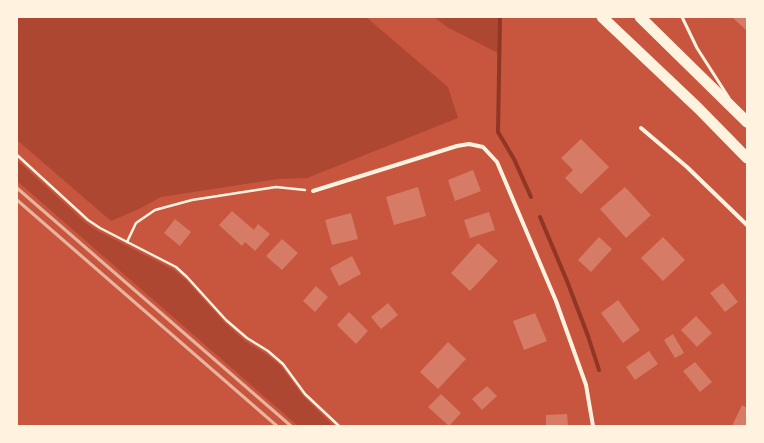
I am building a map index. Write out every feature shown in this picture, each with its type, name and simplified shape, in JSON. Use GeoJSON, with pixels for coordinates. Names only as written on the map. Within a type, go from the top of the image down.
{"type":"FeatureCollection","features":[{"type":"Feature","properties":{"kind":"highway"},"geometry":{"type":"LineString","coordinates":[[602,17],[698,108],[747,158]]}},
{"type":"Feature","properties":{"kind":"highway"},"geometry":{"type":"LineString","coordinates":[[640,17],[743,118]]}},
{"type":"Feature","properties":{"kind":"street"},"geometry":{"type":"LineString","coordinates":[[641,128],[687,167],[747,226]]}},
{"type":"Feature","properties":{"kind":"street"},"geometry":{"type":"LineString","coordinates":[[313,191],[457,146],[469,144],[483,148],[497,162],[556,300],[586,385],[594,426]]}},
{"type":"Feature","properties":{"kind":"lane"},"geometry":{"type":"LineString","coordinates":[[682,17],[697,48],[743,118]]}},
{"type":"Feature","properties":{"kind":"path"},"geometry":{"type":"LineString","coordinates":[[17,155],[88,220],[100,228],[176,267],[226,320],[283,364],[305,394],[339,426]]}},
{"type":"Feature","properties":{"kind":"path"},"geometry":{"type":"LineString","coordinates":[[127,242],[136,223],[155,210],[192,200],[276,187],[313,191]]}},
{"type":"Feature","properties":{"kind":"shaded area"},"geometry":{"type":"Polygon","coordinates":[[[17,17],[366,17],[448,87],[458,118],[307,178],[278,179],[161,197],[141,208],[111,221],[17,140],[17,17]]]}},
{"type":"Feature","properties":{"kind":"shaded area"},"geometry":{"type":"Polygon","coordinates":[[[434,17],[501,17],[500,54],[447,27],[434,17]]]}},
{"type":"Feature","properties":{"kind":"shaded area"},"geometry":{"type":"Polygon","coordinates":[[[17,160],[86,223],[98,231],[174,270],[185,279],[225,323],[245,341],[266,354],[281,366],[303,396],[334,426],[298,426],[17,181],[17,160]]]}},
{"type":"Feature","properties":{"kind":"building"},"geometry":{"type":"Polygon","coordinates":[[[732,17],[747,17],[747,31],[732,17]]]}},
{"type":"Feature","properties":{"kind":"building"},"geometry":{"type":"Polygon","coordinates":[[[581,139],[609,167],[581,194],[565,178],[573,170],[561,158],[581,139]]]}},
{"type":"Feature","properties":{"kind":"building"},"geometry":{"type":"Polygon","coordinates":[[[473,170],[481,191],[455,201],[448,180],[473,170]]]}},
{"type":"Feature","properties":{"kind":"building"},"geometry":{"type":"Polygon","coordinates":[[[418,187],[426,216],[394,225],[386,197],[418,187]]]}},
{"type":"Feature","properties":{"kind":"building"},"geometry":{"type":"Polygon","coordinates":[[[625,187],[651,215],[626,238],[600,209],[625,187]]]}},
{"type":"Feature","properties":{"kind":"building"},"geometry":{"type":"Polygon","coordinates":[[[232,211],[254,230],[258,224],[270,234],[255,251],[245,242],[242,246],[219,225],[232,211]]]}},
{"type":"Feature","properties":{"kind":"building"},"geometry":{"type":"Polygon","coordinates":[[[489,212],[495,230],[470,238],[464,220],[489,212]]]}},
{"type":"Feature","properties":{"kind":"building"},"geometry":{"type":"Polygon","coordinates":[[[351,213],[358,239],[332,245],[325,220],[351,213]]]}},
{"type":"Feature","properties":{"kind":"building"},"geometry":{"type":"Polygon","coordinates":[[[175,219],[191,232],[180,246],[164,233],[175,219]]]}},
{"type":"Feature","properties":{"kind":"building"},"geometry":{"type":"Polygon","coordinates":[[[599,237],[612,249],[591,272],[578,260],[599,237]]]}},
{"type":"Feature","properties":{"kind":"building"},"geometry":{"type":"Polygon","coordinates":[[[663,237],[685,260],[663,281],[641,258],[663,237]]]}},
{"type":"Feature","properties":{"kind":"building"},"geometry":{"type":"Polygon","coordinates":[[[282,239],[298,253],[282,270],[266,256],[282,239]]]}},
{"type":"Feature","properties":{"kind":"building"},"geometry":{"type":"Polygon","coordinates":[[[478,243],[498,261],[470,291],[451,273],[478,243]]]}},
{"type":"Feature","properties":{"kind":"building"},"geometry":{"type":"Polygon","coordinates":[[[352,256],[361,274],[339,286],[330,268],[352,256]]]}},
{"type":"Feature","properties":{"kind":"building"},"geometry":{"type":"Polygon","coordinates":[[[723,283],[738,302],[725,312],[710,293],[723,283]]]}},
{"type":"Feature","properties":{"kind":"building"},"geometry":{"type":"Polygon","coordinates":[[[316,286],[328,297],[315,312],[303,301],[316,286]]]}},
{"type":"Feature","properties":{"kind":"building"},"geometry":{"type":"Polygon","coordinates":[[[618,300],[640,330],[623,343],[601,313],[618,300]]]}},
{"type":"Feature","properties":{"kind":"building"},"geometry":{"type":"Polygon","coordinates":[[[388,303],[398,315],[381,329],[371,317],[388,303]]]}},
{"type":"Feature","properties":{"kind":"building"},"geometry":{"type":"Polygon","coordinates":[[[349,312],[368,331],[356,344],[337,325],[349,312]]]}},
{"type":"Feature","properties":{"kind":"building"},"geometry":{"type":"Polygon","coordinates":[[[535,313],[547,341],[524,350],[513,321],[535,313]]]}},
{"type":"Feature","properties":{"kind":"building"},"geometry":{"type":"Polygon","coordinates":[[[696,316],[712,333],[697,347],[681,330],[696,316]]]}},
{"type":"Feature","properties":{"kind":"building"},"geometry":{"type":"Polygon","coordinates":[[[673,334],[684,353],[675,358],[664,340],[673,334]]]}},
{"type":"Feature","properties":{"kind":"building"},"geometry":{"type":"Polygon","coordinates":[[[448,342],[466,359],[438,389],[420,372],[448,342]]]}},
{"type":"Feature","properties":{"kind":"building"},"geometry":{"type":"Polygon","coordinates":[[[649,351],[658,364],[635,380],[626,367],[649,351]]]}},
{"type":"Feature","properties":{"kind":"building"},"geometry":{"type":"Polygon","coordinates":[[[695,362],[712,382],[700,392],[683,371],[695,362]]]}},
{"type":"Feature","properties":{"kind":"building"},"geometry":{"type":"Polygon","coordinates":[[[487,386],[497,396],[482,410],[472,399],[487,386]]]}},
{"type":"Feature","properties":{"kind":"building"},"geometry":{"type":"Polygon","coordinates":[[[441,394],[461,413],[449,426],[428,407],[441,394]]]}},
{"type":"Feature","properties":{"kind":"building"},"geometry":{"type":"Polygon","coordinates":[[[742,405],[747,408],[747,426],[732,426],[742,405]]]}},
{"type":"Feature","properties":{"kind":"building"},"geometry":{"type":"Polygon","coordinates":[[[567,414],[568,426],[546,426],[546,415],[567,414]]]}},
{"type":"Feature","properties":{"kind":"waterway"},"geometry":{"type":"LineString","coordinates":[[500,17],[498,132],[514,159],[531,197]]}},
{"type":"Feature","properties":{"kind":"waterway"},"geometry":{"type":"LineString","coordinates":[[540,217],[567,281],[599,370]]}},
{"type":"Feature","properties":{"kind":"railway"},"geometry":{"type":"LineString","coordinates":[[17,188],[291,426]]}},
{"type":"Feature","properties":{"kind":"railway"},"geometry":{"type":"LineString","coordinates":[[17,200],[277,426]]}}]}
